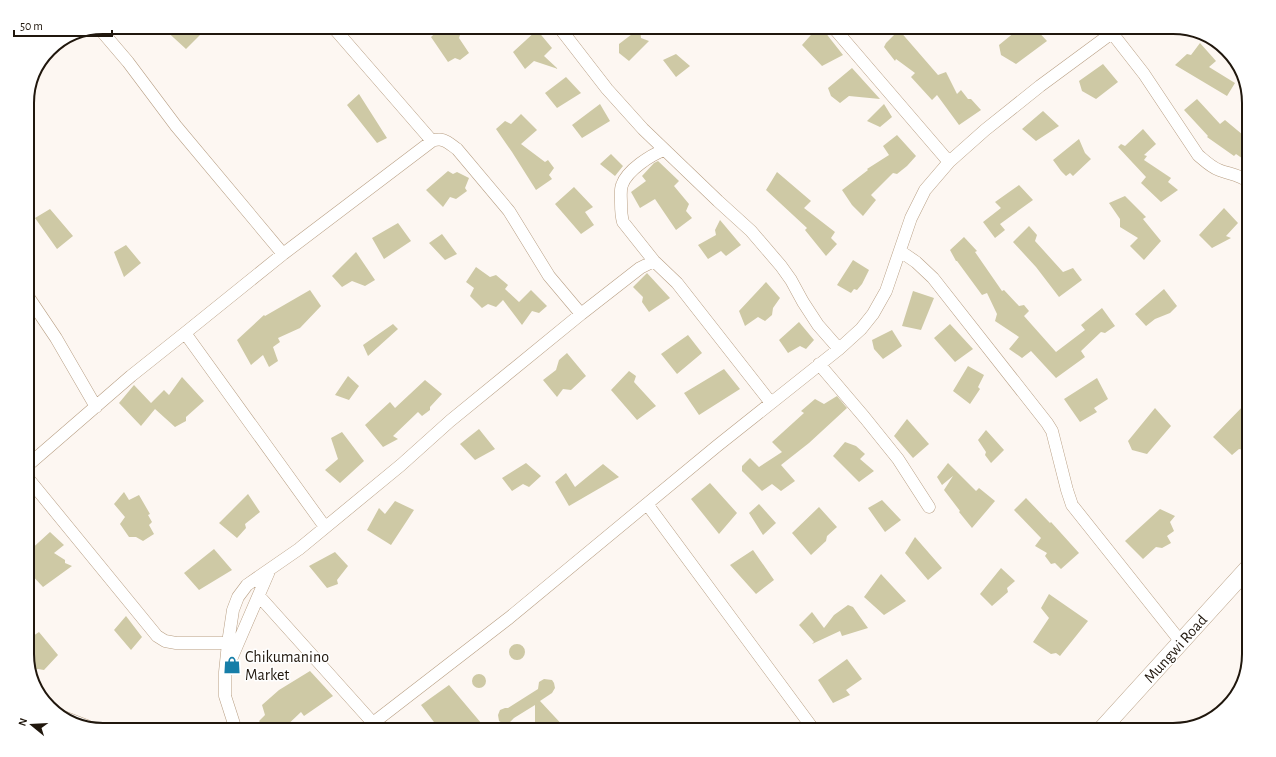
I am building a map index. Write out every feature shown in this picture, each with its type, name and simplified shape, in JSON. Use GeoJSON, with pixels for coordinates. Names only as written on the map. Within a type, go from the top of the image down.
{"type":"FeatureCollection","features":[{"type":"Feature","properties":{"kind":"main road","name":"Mungwi Road"},"geometry":{"type":"LineString","coordinates":[[1107,723],[1242,575]]}},
{"type":"Feature","properties":{"kind":"street"},"geometry":{"type":"LineString","coordinates":[[104,34],[128,62],[176,126],[283,254]]}},
{"type":"Feature","properties":{"kind":"street"},"geometry":{"type":"LineString","coordinates":[[339,34],[432,141]]}},
{"type":"Feature","properties":{"kind":"street"},"geometry":{"type":"LineString","coordinates":[[564,34],[607,89],[643,129],[751,231],[781,266],[791,280],[802,302],[818,325],[839,349]]}},
{"type":"Feature","properties":{"kind":"street"},"geometry":{"type":"LineString","coordinates":[[839,34],[949,162]]}},
{"type":"Feature","properties":{"kind":"street"},"geometry":{"type":"LineString","coordinates":[[258,596],[373,722],[509,618],[839,349],[861,329],[873,314],[886,291],[911,218],[925,190],[949,162],[985,130],[1034,91],[1111,34]]}},
{"type":"Feature","properties":{"kind":"street"},"geometry":{"type":"LineString","coordinates":[[1119,34],[1198,155],[1218,170],[1242,177]]}},
{"type":"Feature","properties":{"kind":"street"},"geometry":{"type":"LineString","coordinates":[[34,460],[131,376],[283,254],[432,141],[439,138],[457,149],[509,211],[549,276],[581,314]]}},
{"type":"Feature","properties":{"kind":"street"},"geometry":{"type":"LineString","coordinates":[[664,150],[645,159],[628,175],[623,182],[621,188],[621,215],[624,222],[654,261],[676,283],[771,403]]}},
{"type":"Feature","properties":{"kind":"street"},"geometry":{"type":"LineString","coordinates":[[900,250],[916,262],[933,278],[1047,422],[1052,431],[1072,505],[1180,642]]}},
{"type":"Feature","properties":{"kind":"street"},"geometry":{"type":"LineString","coordinates":[[234,723],[226,696],[225,672],[233,610],[238,597],[247,585],[299,549],[401,465],[450,421],[581,314],[640,268],[654,261]]}},
{"type":"Feature","properties":{"kind":"street"},"geometry":{"type":"LineString","coordinates":[[34,305],[56,338],[96,407]]}},
{"type":"Feature","properties":{"kind":"street"},"geometry":{"type":"LineString","coordinates":[[185,333],[325,528]]}},
{"type":"Feature","properties":{"kind":"street"},"geometry":{"type":"LineString","coordinates":[[819,364],[898,459],[929,507]]}},
{"type":"Feature","properties":{"kind":"street"},"geometry":{"type":"LineString","coordinates":[[34,487],[157,636],[165,641],[176,643],[228,643]]}},
{"type":"Feature","properties":{"kind":"street"},"geometry":{"type":"LineString","coordinates":[[647,504],[809,723]]}},
{"type":"Feature","properties":{"kind":"street"},"geometry":{"type":"LineString","coordinates":[[225,672],[270,569]]}},
{"type":"Feature","properties":{"kind":"building"},"geometry":{"type":"Polygon","coordinates":[[[170,34],[201,34],[186,49],[170,34]]]}},
{"type":"Feature","properties":{"kind":"building"},"geometry":{"type":"Polygon","coordinates":[[[434,34],[459,34],[459,38],[469,53],[460,60],[455,58],[448,62],[431,37],[434,34]]]}},
{"type":"Feature","properties":{"kind":"building"},"geometry":{"type":"Polygon","coordinates":[[[533,34],[540,34],[552,48],[544,56],[558,69],[534,61],[525,69],[513,52],[533,34]]]}},
{"type":"Feature","properties":{"kind":"building"},"geometry":{"type":"Polygon","coordinates":[[[632,34],[641,34],[641,38],[649,41],[629,61],[619,53],[619,44],[632,34]]]}},
{"type":"Feature","properties":{"kind":"building"},"geometry":{"type":"Polygon","coordinates":[[[812,34],[826,34],[843,55],[822,66],[802,45],[812,34]]]}},
{"type":"Feature","properties":{"kind":"building"},"geometry":{"type":"Polygon","coordinates":[[[895,34],[902,34],[938,75],[946,72],[957,94],[961,90],[968,99],[971,99],[981,110],[959,125],[937,95],[932,100],[911,77],[915,73],[896,59],[895,61],[884,47],[895,34]]]}},
{"type":"Feature","properties":{"kind":"building"},"geometry":{"type":"Polygon","coordinates":[[[1012,34],[1040,34],[1047,41],[1016,64],[1001,55],[999,45],[1012,34]]]}},
{"type":"Feature","properties":{"kind":"building"},"geometry":{"type":"Polygon","coordinates":[[[1200,43],[1216,61],[1209,67],[1235,83],[1227,96],[1175,65],[1187,54],[1191,55],[1200,43]]]}},
{"type":"Feature","properties":{"kind":"building"},"geometry":{"type":"Polygon","coordinates":[[[676,54],[690,66],[676,77],[663,60],[676,54]]]}},
{"type":"Feature","properties":{"kind":"building"},"geometry":{"type":"Polygon","coordinates":[[[1103,64],[1118,82],[1096,99],[1082,91],[1079,81],[1103,64]]]}},
{"type":"Feature","properties":{"kind":"building"},"geometry":{"type":"Polygon","coordinates":[[[852,68],[880,99],[849,96],[840,103],[831,96],[828,88],[852,68]]]}},
{"type":"Feature","properties":{"kind":"building"},"geometry":{"type":"Polygon","coordinates":[[[566,77],[581,93],[557,108],[545,93],[566,77]]]}},
{"type":"Feature","properties":{"kind":"building"},"geometry":{"type":"Polygon","coordinates":[[[359,94],[387,138],[377,143],[347,105],[359,94]]]}},
{"type":"Feature","properties":{"kind":"building"},"geometry":{"type":"Polygon","coordinates":[[[1197,99],[1220,124],[1225,120],[1242,134],[1242,158],[1236,154],[1234,156],[1207,137],[1208,136],[1184,110],[1197,99]]]}},
{"type":"Feature","properties":{"kind":"building"},"geometry":{"type":"Polygon","coordinates":[[[600,104],[610,121],[582,138],[572,125],[600,104]]]}},
{"type":"Feature","properties":{"kind":"building"},"geometry":{"type":"Polygon","coordinates":[[[884,104],[892,117],[880,127],[867,121],[884,104]]]}},
{"type":"Feature","properties":{"kind":"building"},"geometry":{"type":"Polygon","coordinates":[[[1043,111],[1059,126],[1036,141],[1022,129],[1043,111]]]}},
{"type":"Feature","properties":{"kind":"building"},"geometry":{"type":"Polygon","coordinates":[[[521,114],[537,130],[521,144],[545,162],[548,160],[554,168],[549,175],[552,179],[536,190],[496,129],[505,121],[511,124],[521,114]]]}},
{"type":"Feature","properties":{"kind":"building"},"geometry":{"type":"Polygon","coordinates":[[[1143,129],[1156,144],[1144,155],[1147,156],[1144,160],[1171,178],[1168,182],[1178,190],[1161,202],[1141,183],[1146,177],[1118,147],[1121,144],[1125,146],[1143,129]]]}},
{"type":"Feature","properties":{"kind":"building"},"geometry":{"type":"Polygon","coordinates":[[[897,135],[916,156],[897,174],[893,173],[871,195],[876,200],[863,216],[852,205],[842,190],[868,170],[867,169],[889,155],[883,146],[897,135]]]}},
{"type":"Feature","properties":{"kind":"building"},"geometry":{"type":"Polygon","coordinates":[[[1079,139],[1085,153],[1091,159],[1073,176],[1070,173],[1066,176],[1053,160],[1079,139]]]}},
{"type":"Feature","properties":{"kind":"building"},"geometry":{"type":"Polygon","coordinates":[[[611,154],[623,166],[615,176],[600,164],[611,154]]]}},
{"type":"Feature","properties":{"kind":"building"},"geometry":{"type":"Polygon","coordinates":[[[658,161],[679,181],[674,186],[689,204],[686,211],[692,218],[676,230],[655,199],[640,208],[631,192],[646,181],[642,176],[654,163],[658,161]]]}},
{"type":"Feature","properties":{"kind":"building"},"geometry":{"type":"Polygon","coordinates":[[[448,171],[453,174],[457,172],[469,178],[465,188],[467,191],[456,199],[450,197],[443,207],[426,190],[448,171]]]}},
{"type":"Feature","properties":{"kind":"building"},"geometry":{"type":"Polygon","coordinates":[[[777,172],[811,201],[804,208],[835,232],[831,238],[837,244],[826,256],[805,230],[807,228],[766,190],[777,172]]]}},
{"type":"Feature","properties":{"kind":"building"},"geometry":{"type":"Polygon","coordinates":[[[1019,185],[1033,200],[1000,224],[1005,230],[995,238],[983,222],[1001,208],[995,202],[1019,185]]]}},
{"type":"Feature","properties":{"kind":"building"},"geometry":{"type":"Polygon","coordinates":[[[574,187],[593,207],[585,212],[594,225],[581,234],[555,204],[574,187]]]}},
{"type":"Feature","properties":{"kind":"building"},"geometry":{"type":"Polygon","coordinates":[[[1125,196],[1146,217],[1143,219],[1161,241],[1144,260],[1130,246],[1138,238],[1120,227],[1120,219],[1109,203],[1125,196]]]}},
{"type":"Feature","properties":{"kind":"building"},"geometry":{"type":"Polygon","coordinates":[[[1224,208],[1238,223],[1226,236],[1231,238],[1212,248],[1199,235],[1224,208]]]}},
{"type":"Feature","properties":{"kind":"building"},"geometry":{"type":"Polygon","coordinates":[[[50,209],[73,236],[57,249],[35,218],[50,209]]]}},
{"type":"Feature","properties":{"kind":"building"},"geometry":{"type":"Polygon","coordinates":[[[720,220],[741,245],[726,256],[721,251],[708,259],[698,245],[716,235],[715,230],[720,220]]]}},
{"type":"Feature","properties":{"kind":"building"},"geometry":{"type":"Polygon","coordinates":[[[398,223],[411,241],[384,259],[372,238],[398,223]]]}},
{"type":"Feature","properties":{"kind":"building"},"geometry":{"type":"Polygon","coordinates":[[[1029,226],[1037,235],[1035,241],[1063,272],[1073,268],[1082,280],[1059,297],[1036,267],[1013,242],[1029,226]]]}},
{"type":"Feature","properties":{"kind":"building"},"geometry":{"type":"Polygon","coordinates":[[[442,234],[457,254],[445,260],[429,243],[442,234]]]}},
{"type":"Feature","properties":{"kind":"building"},"geometry":{"type":"Polygon","coordinates":[[[964,237],[977,251],[975,252],[1002,291],[1004,290],[1019,306],[1024,305],[1029,311],[1024,316],[1056,352],[1085,330],[1081,325],[1102,308],[1115,326],[1105,333],[1101,332],[1081,351],[1085,357],[1056,378],[1031,351],[1022,358],[1009,349],[1019,337],[995,321],[997,314],[987,293],[982,295],[956,261],[950,250],[964,237]]]}},
{"type":"Feature","properties":{"kind":"building"},"geometry":{"type":"Polygon","coordinates":[[[126,245],[141,263],[124,277],[114,252],[126,245]]]}},
{"type":"Feature","properties":{"kind":"building"},"geometry":{"type":"Polygon","coordinates":[[[356,252],[375,280],[365,286],[352,281],[342,287],[332,276],[356,252]]]}},
{"type":"Feature","properties":{"kind":"building"},"geometry":{"type":"Polygon","coordinates":[[[853,260],[869,270],[862,284],[857,290],[854,289],[851,293],[837,285],[853,260]]]}},
{"type":"Feature","properties":{"kind":"building"},"geometry":{"type":"Polygon","coordinates":[[[476,267],[490,277],[496,275],[508,285],[505,289],[519,302],[531,290],[547,306],[539,313],[532,311],[522,325],[503,300],[496,307],[488,304],[482,308],[470,296],[474,288],[466,282],[476,267]]]}},
{"type":"Feature","properties":{"kind":"building"},"geometry":{"type":"Polygon","coordinates":[[[647,273],[670,298],[649,312],[642,302],[643,297],[633,287],[647,273]]]}},
{"type":"Feature","properties":{"kind":"building"},"geometry":{"type":"Polygon","coordinates":[[[766,282],[780,298],[773,308],[772,315],[765,321],[758,317],[745,326],[739,311],[766,282]]]}},
{"type":"Feature","properties":{"kind":"building"},"geometry":{"type":"Polygon","coordinates":[[[1164,289],[1177,306],[1170,313],[1155,319],[1146,326],[1135,314],[1164,289]]]}},
{"type":"Feature","properties":{"kind":"building"},"geometry":{"type":"Polygon","coordinates":[[[310,290],[321,306],[300,328],[278,338],[280,342],[273,347],[278,361],[269,367],[263,355],[251,365],[237,340],[264,315],[265,316],[310,290]]]}},
{"type":"Feature","properties":{"kind":"building"},"geometry":{"type":"Polygon","coordinates":[[[913,291],[934,298],[921,330],[902,326],[913,291]]]}},
{"type":"Feature","properties":{"kind":"building"},"geometry":{"type":"Polygon","coordinates":[[[799,322],[814,340],[806,349],[800,346],[788,353],[779,340],[799,322]]]}},
{"type":"Feature","properties":{"kind":"building"},"geometry":{"type":"Polygon","coordinates":[[[393,324],[398,329],[368,356],[363,345],[393,324]]]}},
{"type":"Feature","properties":{"kind":"building"},"geometry":{"type":"Polygon","coordinates":[[[950,324],[973,349],[955,362],[934,338],[950,324]]]}},
{"type":"Feature","properties":{"kind":"building"},"geometry":{"type":"Polygon","coordinates":[[[892,330],[902,346],[883,359],[874,349],[872,340],[892,330]]]}},
{"type":"Feature","properties":{"kind":"building"},"geometry":{"type":"Polygon","coordinates":[[[688,335],[702,353],[677,374],[661,354],[688,335]]]}},
{"type":"Feature","properties":{"kind":"building"},"geometry":{"type":"Polygon","coordinates":[[[567,353],[586,376],[571,390],[563,389],[557,397],[543,380],[556,370],[559,360],[567,353]]]}},
{"type":"Feature","properties":{"kind":"building"},"geometry":{"type":"Polygon","coordinates":[[[968,366],[984,375],[978,387],[980,389],[970,404],[953,391],[968,366]]]}},
{"type":"Feature","properties":{"kind":"building"},"geometry":{"type":"Polygon","coordinates":[[[724,369],[740,389],[699,415],[684,393],[724,369]]]}},
{"type":"Feature","properties":{"kind":"building"},"geometry":{"type":"Polygon","coordinates":[[[629,371],[636,376],[634,382],[656,406],[637,420],[611,390],[629,371]]]}},
{"type":"Feature","properties":{"kind":"building"},"geometry":{"type":"Polygon","coordinates":[[[348,376],[359,386],[349,400],[335,395],[348,376]]]}},
{"type":"Feature","properties":{"kind":"building"},"geometry":{"type":"Polygon","coordinates":[[[182,377],[204,401],[186,417],[186,421],[175,427],[155,409],[141,426],[119,403],[134,385],[151,403],[164,390],[169,395],[182,377]]]}},
{"type":"Feature","properties":{"kind":"building"},"geometry":{"type":"Polygon","coordinates":[[[1097,378],[1108,399],[1094,408],[1097,412],[1080,422],[1064,399],[1097,378]]]}},
{"type":"Feature","properties":{"kind":"building"},"geometry":{"type":"Polygon","coordinates":[[[425,380],[442,394],[430,407],[430,410],[422,416],[418,412],[393,436],[398,439],[383,447],[365,425],[390,402],[395,408],[425,380]]]}},
{"type":"Feature","properties":{"kind":"building"},"geometry":{"type":"Polygon","coordinates":[[[837,396],[847,408],[809,443],[781,465],[795,481],[781,491],[772,484],[762,491],[742,471],[742,466],[750,458],[759,467],[782,452],[772,442],[804,413],[801,411],[815,399],[824,404],[837,396]]]}},
{"type":"Feature","properties":{"kind":"building"},"geometry":{"type":"Polygon","coordinates":[[[1242,407],[1242,450],[1239,449],[1232,455],[1213,437],[1242,407]]]}},
{"type":"Feature","properties":{"kind":"building"},"geometry":{"type":"Polygon","coordinates":[[[1155,408],[1171,426],[1147,454],[1132,450],[1128,441],[1155,408]]]}},
{"type":"Feature","properties":{"kind":"building"},"geometry":{"type":"Polygon","coordinates":[[[907,419],[929,444],[913,458],[894,436],[907,419]]]}},
{"type":"Feature","properties":{"kind":"building"},"geometry":{"type":"Polygon","coordinates":[[[479,429],[495,449],[475,460],[460,444],[479,429]]]}},
{"type":"Feature","properties":{"kind":"building"},"geometry":{"type":"Polygon","coordinates":[[[986,430],[1004,450],[991,463],[985,455],[986,452],[978,440],[986,430]]]}},
{"type":"Feature","properties":{"kind":"building"},"geometry":{"type":"Polygon","coordinates":[[[342,432],[364,461],[340,483],[325,470],[338,459],[331,438],[342,432]]]}},
{"type":"Feature","properties":{"kind":"building"},"geometry":{"type":"Polygon","coordinates":[[[845,442],[856,446],[865,454],[860,459],[874,471],[859,482],[833,456],[845,442]]]}},
{"type":"Feature","properties":{"kind":"building"},"geometry":{"type":"Polygon","coordinates":[[[526,463],[541,476],[529,487],[523,484],[512,491],[502,478],[526,463]]]}},
{"type":"Feature","properties":{"kind":"building"},"geometry":{"type":"Polygon","coordinates":[[[948,463],[976,491],[979,488],[995,501],[972,528],[944,490],[953,476],[942,485],[937,477],[948,463]]]}},
{"type":"Feature","properties":{"kind":"building"},"geometry":{"type":"Polygon","coordinates":[[[603,464],[619,477],[569,506],[555,482],[566,473],[575,487],[603,464]]]}},
{"type":"Feature","properties":{"kind":"building"},"geometry":{"type":"Polygon","coordinates":[[[710,483],[737,513],[719,534],[691,499],[710,483]]]}},
{"type":"Feature","properties":{"kind":"building"},"geometry":{"type":"Polygon","coordinates":[[[124,492],[129,500],[139,495],[150,514],[148,515],[152,522],[149,525],[154,534],[143,541],[136,537],[129,537],[120,524],[125,517],[114,504],[124,492]]]}},
{"type":"Feature","properties":{"kind":"building"},"geometry":{"type":"Polygon","coordinates":[[[248,494],[260,512],[245,524],[246,528],[237,538],[219,523],[248,494]]]}},
{"type":"Feature","properties":{"kind":"building"},"geometry":{"type":"Polygon","coordinates":[[[1026,498],[1050,523],[1051,522],[1079,553],[1061,569],[1055,563],[1051,564],[1045,556],[1047,553],[1035,546],[1041,538],[1014,510],[1026,498]]]}},
{"type":"Feature","properties":{"kind":"building"},"geometry":{"type":"Polygon","coordinates":[[[882,500],[901,520],[885,532],[868,508],[882,500]]]}},
{"type":"Feature","properties":{"kind":"building"},"geometry":{"type":"Polygon","coordinates":[[[395,501],[414,510],[391,545],[367,530],[379,508],[385,514],[395,501]]]}},
{"type":"Feature","properties":{"kind":"building"},"geometry":{"type":"Polygon","coordinates":[[[759,504],[776,523],[763,535],[749,513],[759,504]]]}},
{"type":"Feature","properties":{"kind":"building"},"geometry":{"type":"Polygon","coordinates":[[[819,507],[837,527],[827,536],[826,541],[811,555],[792,533],[819,507]]]}},
{"type":"Feature","properties":{"kind":"building"},"geometry":{"type":"Polygon","coordinates":[[[1160,509],[1175,516],[1170,522],[1174,531],[1167,536],[1171,543],[1162,548],[1156,547],[1143,559],[1125,541],[1160,509]]]}},
{"type":"Feature","properties":{"kind":"building"},"geometry":{"type":"Polygon","coordinates":[[[50,532],[64,545],[54,553],[65,560],[65,563],[72,566],[43,587],[34,577],[34,547],[50,532]]]}},
{"type":"Feature","properties":{"kind":"building"},"geometry":{"type":"Polygon","coordinates":[[[915,537],[942,568],[928,580],[905,553],[915,537]]]}},
{"type":"Feature","properties":{"kind":"building"},"geometry":{"type":"Polygon","coordinates":[[[214,549],[232,570],[199,590],[184,573],[214,549]]]}},
{"type":"Feature","properties":{"kind":"building"},"geometry":{"type":"Polygon","coordinates":[[[753,550],[774,580],[756,594],[730,565],[753,550]]]}},
{"type":"Feature","properties":{"kind":"building"},"geometry":{"type":"Polygon","coordinates":[[[335,552],[348,566],[337,580],[338,584],[327,588],[309,566],[335,552]]]}},
{"type":"Feature","properties":{"kind":"building"},"geometry":{"type":"Polygon","coordinates":[[[1001,568],[1015,581],[1007,588],[1008,592],[992,606],[980,594],[1001,568]]]}},
{"type":"Feature","properties":{"kind":"building"},"geometry":{"type":"Polygon","coordinates":[[[881,574],[906,601],[884,615],[864,597],[881,574]]]}},
{"type":"Feature","properties":{"kind":"building"},"geometry":{"type":"Polygon","coordinates":[[[1049,594],[1088,621],[1060,656],[1056,653],[1051,654],[1033,642],[1049,618],[1041,608],[1049,594]]]}},
{"type":"Feature","properties":{"kind":"building"},"geometry":{"type":"Polygon","coordinates":[[[848,605],[853,607],[868,628],[842,636],[840,631],[812,644],[814,642],[799,625],[812,612],[824,628],[834,615],[848,605]]]}},
{"type":"Feature","properties":{"kind":"building"},"geometry":{"type":"Polygon","coordinates":[[[126,616],[142,637],[131,650],[114,630],[126,616]]]}},
{"type":"Feature","properties":{"kind":"building"},"geometry":{"type":"Polygon","coordinates":[[[39,632],[58,655],[44,670],[36,669],[35,668],[34,635],[39,632]]]}},
{"type":"Feature","properties":{"kind":"building"},"geometry":{"type":"Polygon","coordinates":[[[517,644],[523,646],[525,652],[523,658],[517,660],[511,658],[509,652],[511,646],[517,644]]]}},
{"type":"Feature","properties":{"kind":"building"},"geometry":{"type":"Polygon","coordinates":[[[847,659],[862,679],[846,690],[850,695],[833,703],[818,680],[847,659]]]}},
{"type":"Feature","properties":{"kind":"building"},"geometry":{"type":"Polygon","coordinates":[[[310,671],[333,696],[304,716],[301,712],[289,723],[261,723],[259,721],[265,715],[262,705],[279,690],[310,671]]]}},
{"type":"Feature","properties":{"kind":"building"},"geometry":{"type":"Polygon","coordinates":[[[479,674],[484,676],[486,681],[484,686],[479,688],[474,686],[472,681],[474,676],[479,674]]]}},
{"type":"Feature","properties":{"kind":"building"},"geometry":{"type":"Polygon","coordinates":[[[544,679],[552,680],[554,683],[555,688],[552,693],[540,701],[560,723],[535,723],[535,705],[514,718],[509,723],[502,723],[499,721],[498,715],[500,710],[508,708],[538,689],[539,682],[544,679]]]}},
{"type":"Feature","properties":{"kind":"building"},"geometry":{"type":"Polygon","coordinates":[[[449,685],[481,723],[435,723],[421,705],[449,685]]]}},
{"type":"Feature","properties":{"kind":"place","name":"Chikumanino Market"},"geometry":{"type":"Point","coordinates":[232,665]}}]}
